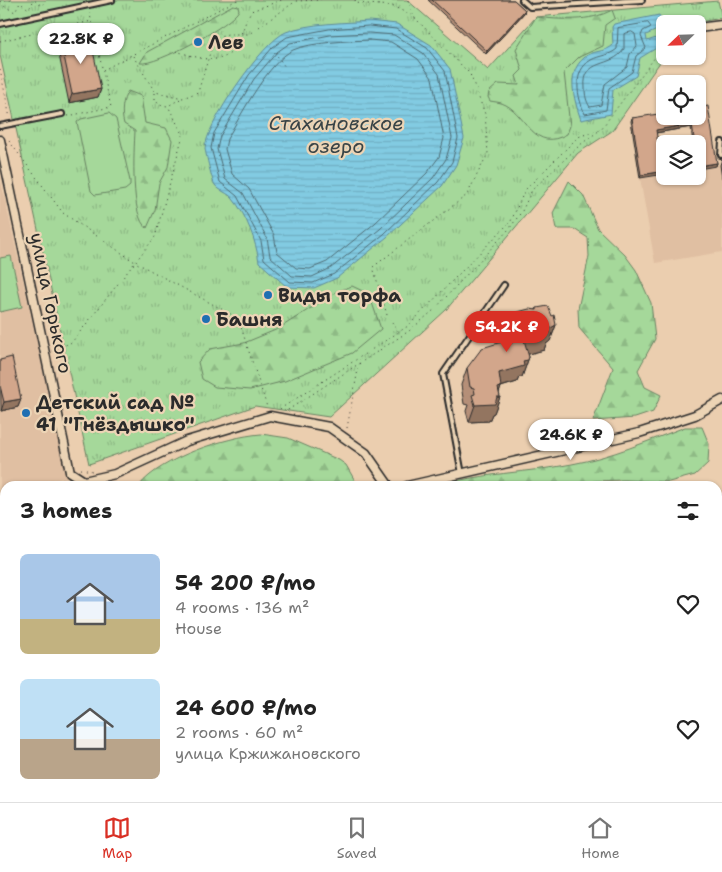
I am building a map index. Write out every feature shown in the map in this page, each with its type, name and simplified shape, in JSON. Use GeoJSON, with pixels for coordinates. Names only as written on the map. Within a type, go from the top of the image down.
{"type":"FeatureCollection","features":[{"type":"Feature","properties":{"kind":"street"},"geometry":{"type":"LineString","coordinates":[[706,27],[722,25]]}},
{"type":"Feature","properties":{"kind":"street","name":"улица Горького"},"geometry":{"type":"LineString","coordinates":[[3,139],[45,355],[73,475],[84,481],[115,474],[187,442],[273,416]]}},
{"type":"Feature","properties":{"kind":"street"},"geometry":{"type":"LineString","coordinates":[[430,481],[561,452],[658,427],[695,415],[722,400]]}},
{"type":"Feature","properties":{"kind":"street"},"geometry":{"type":"LineString","coordinates":[[273,416],[328,427],[366,453],[386,481]]}},
{"type":"Feature","properties":{"kind":"lane"},"geometry":{"type":"LineString","coordinates":[[0,24],[112,0]]}},
{"type":"Feature","properties":{"kind":"lane"},"geometry":{"type":"LineString","coordinates":[[522,0],[530,7],[642,0]]}},
{"type":"Feature","properties":{"kind":"lane"},"geometry":{"type":"LineString","coordinates":[[0,126],[64,115]]}},
{"type":"Feature","properties":{"kind":"lane"},"geometry":{"type":"LineString","coordinates":[[721,155],[722,142]]}},
{"type":"Feature","properties":{"kind":"lane"},"geometry":{"type":"LineString","coordinates":[[462,474],[443,374],[504,285]]}},
{"type":"Feature","properties":{"kind":"path"},"geometry":{"type":"LineString","coordinates":[[0,3],[11,0]]}},
{"type":"Feature","properties":{"kind":"path"},"geometry":{"type":"LineString","coordinates":[[0,3],[15,12],[20,4],[29,9],[34,0],[42,6],[45,0]]}},
{"type":"Feature","properties":{"kind":"path"},"geometry":{"type":"LineString","coordinates":[[103,70],[237,0]]}},
{"type":"Feature","properties":{"kind":"path"},"geometry":{"type":"LineString","coordinates":[[176,51],[209,60],[223,58],[236,46],[251,11],[282,0]]}},
{"type":"Feature","properties":{"kind":"path"},"geometry":{"type":"LineString","coordinates":[[132,56],[155,92],[155,99],[159,105],[168,106],[198,92],[213,43],[219,36],[249,34],[281,9],[296,1],[321,0]]}},
{"type":"Feature","properties":{"kind":"path"},"geometry":{"type":"LineString","coordinates":[[355,0],[356,3],[392,6],[413,16],[470,74],[485,114],[488,153],[467,194],[373,267],[387,315],[399,332]]}},
{"type":"Feature","properties":{"kind":"path"},"geometry":{"type":"LineString","coordinates":[[408,0],[413,16]]}},
{"type":"Feature","properties":{"kind":"path"},"geometry":{"type":"LineString","coordinates":[[64,115],[111,107],[88,5]]}},
{"type":"Feature","properties":{"kind":"path"},"geometry":{"type":"LineString","coordinates":[[0,41],[92,21]]}},
{"type":"Feature","properties":{"kind":"path"},"geometry":{"type":"LineString","coordinates":[[269,44],[285,66]]}},
{"type":"Feature","properties":{"kind":"path"},"geometry":{"type":"LineString","coordinates":[[273,416],[359,365],[409,331],[434,310],[510,228],[522,211],[532,190],[580,145],[601,129],[656,56]]}},
{"type":"Feature","properties":{"kind":"path"},"geometry":{"type":"LineString","coordinates":[[0,69],[11,124]]}},
{"type":"Feature","properties":{"kind":"path"},"geometry":{"type":"LineString","coordinates":[[155,92],[183,98]]}},
{"type":"Feature","properties":{"kind":"path"},"geometry":{"type":"LineString","coordinates":[[45,355],[72,342],[155,237],[183,135],[168,106]]}},
{"type":"Feature","properties":{"kind":"path"},"geometry":{"type":"LineString","coordinates":[[273,416],[408,326],[511,221],[525,190],[578,137],[601,129]]}},
{"type":"Feature","properties":{"kind":"path"},"geometry":{"type":"LineString","coordinates":[[3,139],[64,213],[135,262],[238,318],[273,416]]}},
{"type":"Feature","properties":{"kind":"path"},"geometry":{"type":"LineString","coordinates":[[346,439],[360,359]]}},
{"type":"Feature","properties":{"kind":"shaded area"},"geometry":{"type":"Polygon","coordinates":[[[722,164],[722,252],[655,263],[640,178],[656,175],[656,185],[706,185],[706,167],[722,164]]]}},
{"type":"Feature","properties":{"kind":"shaded area","name":"Детский сад № 41 \"Гнёздышко\""},"geometry":{"type":"Polygon","coordinates":[[[0,177],[67,477],[48,481],[0,481],[0,177]]]}},
{"type":"Feature","properties":{"kind":"green space"},"geometry":{"type":"Polygon","coordinates":[[[0,0],[407,0],[488,70],[536,17],[718,1],[722,18],[706,21],[706,15],[656,15],[656,65],[658,65],[612,131],[578,153],[446,310],[329,417],[255,406],[89,464],[0,55],[0,0]]]}},
{"type":"Feature","properties":{"kind":"green space"},"geometry":{"type":"Polygon","coordinates":[[[233,5],[238,6],[239,10],[223,25],[209,34],[161,58],[140,63],[147,52],[233,5]]]}},
{"type":"Feature","properties":{"kind":"green space"},"geometry":{"type":"Polygon","coordinates":[[[612,10],[615,18],[605,25],[603,46],[579,57],[564,72],[570,126],[567,134],[556,139],[546,139],[539,136],[513,110],[504,104],[490,101],[488,97],[489,92],[498,84],[519,85],[516,76],[522,70],[516,49],[536,17],[585,18],[594,17],[612,10]]]}},
{"type":"Feature","properties":{"kind":"green space"},"geometry":{"type":"Polygon","coordinates":[[[128,91],[141,96],[145,123],[166,128],[172,140],[168,167],[159,183],[155,210],[147,228],[142,222],[135,198],[135,131],[124,124],[123,120],[123,102],[128,91]]]}},
{"type":"Feature","properties":{"kind":"green space"},"geometry":{"type":"Polygon","coordinates":[[[109,113],[116,119],[130,186],[125,190],[95,195],[91,191],[77,122],[81,119],[109,113]]]}},
{"type":"Feature","properties":{"kind":"green space"},"geometry":{"type":"Polygon","coordinates":[[[569,181],[583,195],[598,229],[625,255],[636,270],[651,303],[655,339],[638,370],[645,387],[661,395],[653,412],[635,418],[593,421],[613,368],[579,328],[578,309],[589,256],[588,238],[574,229],[556,229],[553,213],[569,181]]]}},
{"type":"Feature","properties":{"kind":"green space"},"geometry":{"type":"Polygon","coordinates":[[[11,256],[22,307],[0,312],[0,258],[11,256]]]}},
{"type":"Feature","properties":{"kind":"green space"},"geometry":{"type":"Polygon","coordinates":[[[352,286],[369,294],[381,329],[352,353],[285,381],[250,390],[215,387],[202,379],[198,362],[210,349],[244,343],[278,329],[336,292],[352,286]]]}},
{"type":"Feature","properties":{"kind":"green space"},"geometry":{"type":"Polygon","coordinates":[[[685,427],[702,427],[709,444],[708,463],[695,475],[673,481],[457,481],[587,461],[685,427]]]}},
{"type":"Feature","properties":{"kind":"green space"},"geometry":{"type":"Polygon","coordinates":[[[261,434],[288,438],[339,460],[346,465],[355,481],[144,481],[162,466],[178,458],[212,444],[261,434]]]}},
{"type":"Feature","properties":{"kind":"water"},"geometry":{"type":"Polygon","coordinates":[[[656,16],[656,30],[646,35],[647,41],[656,38],[656,48],[640,58],[636,76],[613,90],[611,114],[581,120],[574,94],[573,77],[581,61],[588,55],[613,45],[612,27],[614,24],[656,16]]]}},
{"type":"Feature","properties":{"kind":"water","name":"Стахановское озеро"},"geometry":{"type":"Polygon","coordinates":[[[369,21],[397,24],[431,45],[450,69],[464,138],[456,165],[442,186],[387,237],[337,278],[314,288],[287,287],[259,262],[256,246],[243,213],[231,197],[215,185],[205,149],[208,137],[214,122],[237,85],[250,67],[276,39],[286,32],[305,27],[369,21]]]}},
{"type":"Feature","properties":{"kind":"building"},"geometry":{"type":"Polygon","coordinates":[[[432,0],[514,0],[525,10],[487,51],[432,0]]]}},
{"type":"Feature","properties":{"kind":"building"},"geometry":{"type":"Polygon","coordinates":[[[90,36],[101,89],[72,94],[61,42],[90,36]]]}},
{"type":"Feature","properties":{"kind":"building"},"geometry":{"type":"Polygon","coordinates":[[[706,106],[708,106],[717,163],[706,165],[706,135],[694,135],[692,125],[706,125],[706,106]]]}},
{"type":"Feature","properties":{"kind":"building"},"geometry":{"type":"Polygon","coordinates":[[[656,114],[656,125],[686,125],[656,130],[656,172],[641,175],[632,118],[656,114]]]}},
{"type":"Feature","properties":{"kind":"building"},"geometry":{"type":"Polygon","coordinates":[[[548,306],[552,316],[554,315],[556,325],[549,329],[550,333],[524,340],[529,357],[528,360],[523,361],[524,366],[499,373],[501,387],[498,388],[500,397],[497,397],[495,404],[475,405],[472,395],[475,394],[474,388],[470,387],[467,368],[482,348],[505,341],[506,344],[512,343],[509,324],[506,324],[503,316],[529,309],[537,310],[537,308],[548,306]]]}},
{"type":"Feature","properties":{"kind":"building"},"geometry":{"type":"Polygon","coordinates":[[[12,357],[21,399],[4,402],[0,386],[0,360],[12,357]]]}},
{"type":"Feature","properties":{"kind":"place","name":"Лев"},"geometry":{"type":"Point","coordinates":[198,42]}},
{"type":"Feature","properties":{"kind":"place","name":"Виды торфа"},"geometry":{"type":"Point","coordinates":[268,295]}},
{"type":"Feature","properties":{"kind":"place","name":"Башня"},"geometry":{"type":"Point","coordinates":[206,319]}},
{"type":"Feature","properties":{"kind":"place","name":"Детский сад № 41 \"Гнёздышко\""},"geometry":{"type":"Point","coordinates":[26,413]}}]}
